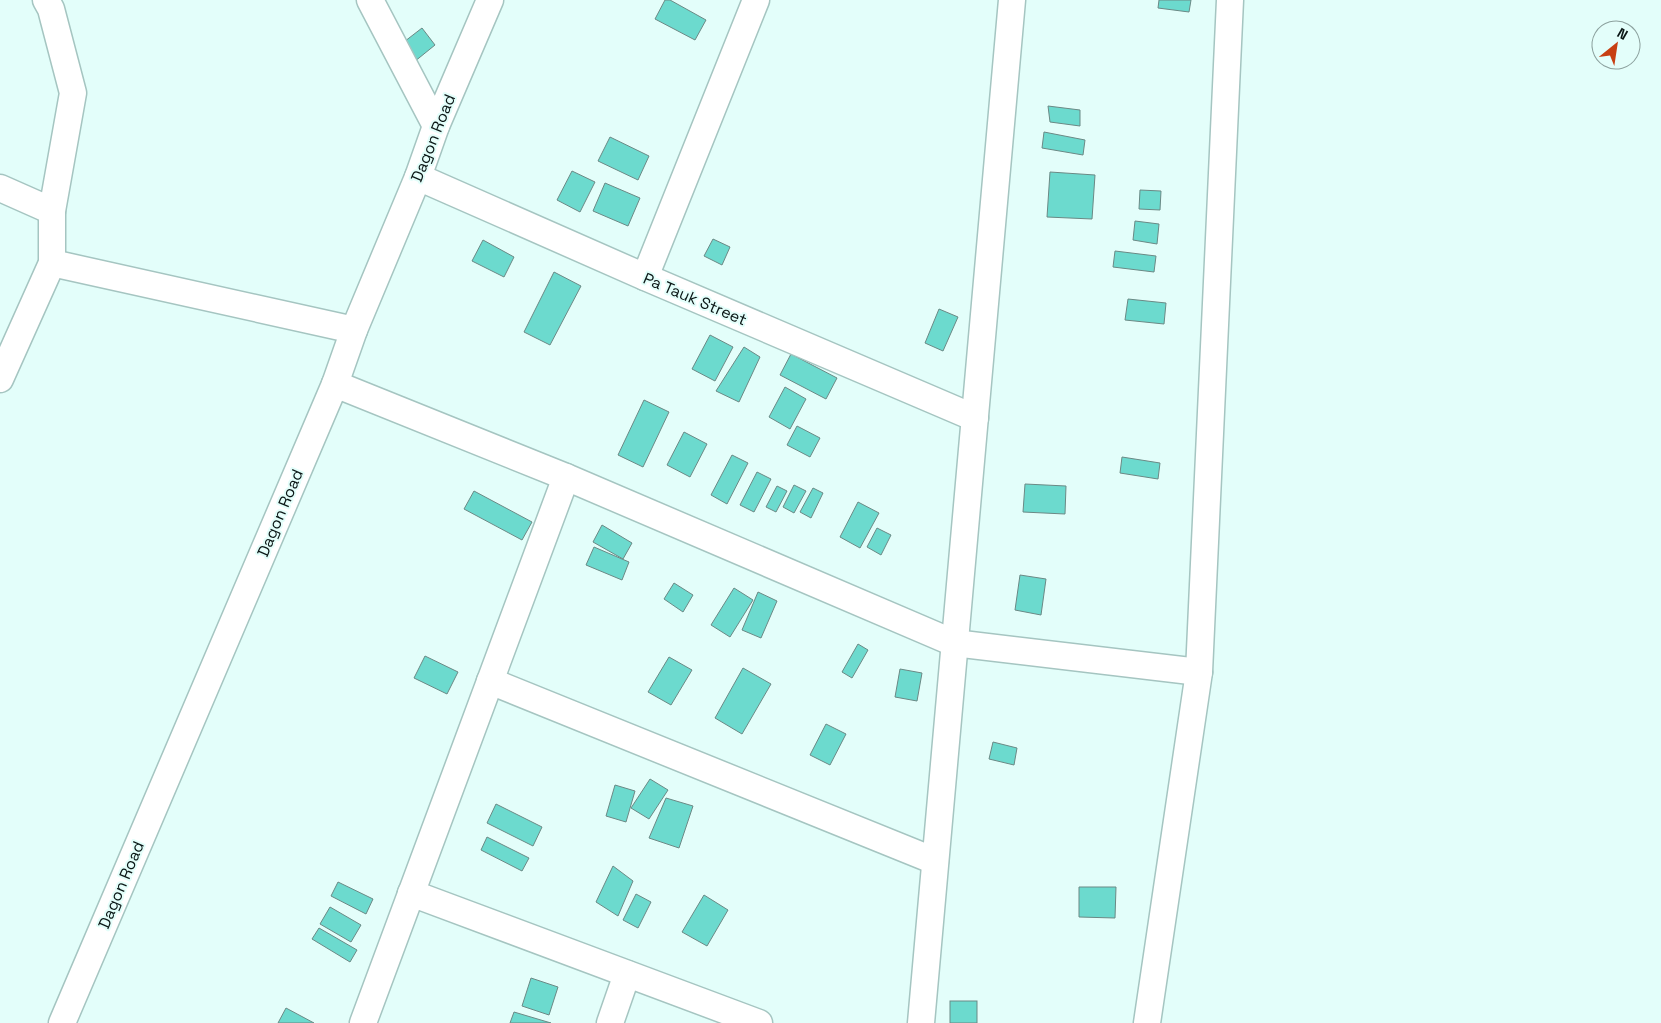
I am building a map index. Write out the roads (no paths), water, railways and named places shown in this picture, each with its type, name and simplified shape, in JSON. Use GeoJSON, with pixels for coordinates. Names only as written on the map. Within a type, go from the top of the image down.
{"type":"FeatureCollection","features":[{"type":"Feature","properties":{"kind":"street"},"geometry":{"type":"LineString","coordinates":[[0,379],[52,263],[52,211],[73,93],[51,9],[46,0]]}},
{"type":"Feature","properties":{"kind":"street"},"geometry":{"type":"LineString","coordinates":[[370,0],[436,126]]}},
{"type":"Feature","properties":{"kind":"street","name":"Dagon Road"},"geometry":{"type":"LineString","coordinates":[[62,1023],[335,384],[354,330],[418,177],[436,126],[490,0]]}},
{"type":"Feature","properties":{"kind":"street"},"geometry":{"type":"LineString","coordinates":[[645,277],[756,0]]}},
{"type":"Feature","properties":{"kind":"street"},"geometry":{"type":"LineString","coordinates":[[921,1023],[1012,0]]}},
{"type":"Feature","properties":{"kind":"street"},"geometry":{"type":"LineString","coordinates":[[1147,1023],[1199,672],[1230,0]]}},
{"type":"Feature","properties":{"kind":"street","name":"Pa Tauk Street"},"geometry":{"type":"LineString","coordinates":[[418,177],[645,277],[975,418]]}},
{"type":"Feature","properties":{"kind":"street"},"geometry":{"type":"LineString","coordinates":[[0,188],[52,211]]}},
{"type":"Feature","properties":{"kind":"street"},"geometry":{"type":"LineString","coordinates":[[52,263],[354,330]]}},
{"type":"Feature","properties":{"kind":"street"},"geometry":{"type":"LineString","coordinates":[[335,384],[566,477],[954,643],[1199,672]]}},
{"type":"Feature","properties":{"kind":"street"},"geometry":{"type":"LineString","coordinates":[[363,1023],[566,477]]}},
{"type":"Feature","properties":{"kind":"street"},"geometry":{"type":"LineString","coordinates":[[490,681],[935,861]]}},
{"type":"Feature","properties":{"kind":"street"},"geometry":{"type":"LineString","coordinates":[[411,893],[758,1023]]}},
{"type":"Feature","properties":{"kind":"street"},"geometry":{"type":"LineString","coordinates":[[610,1023],[627,974]]}}]}
